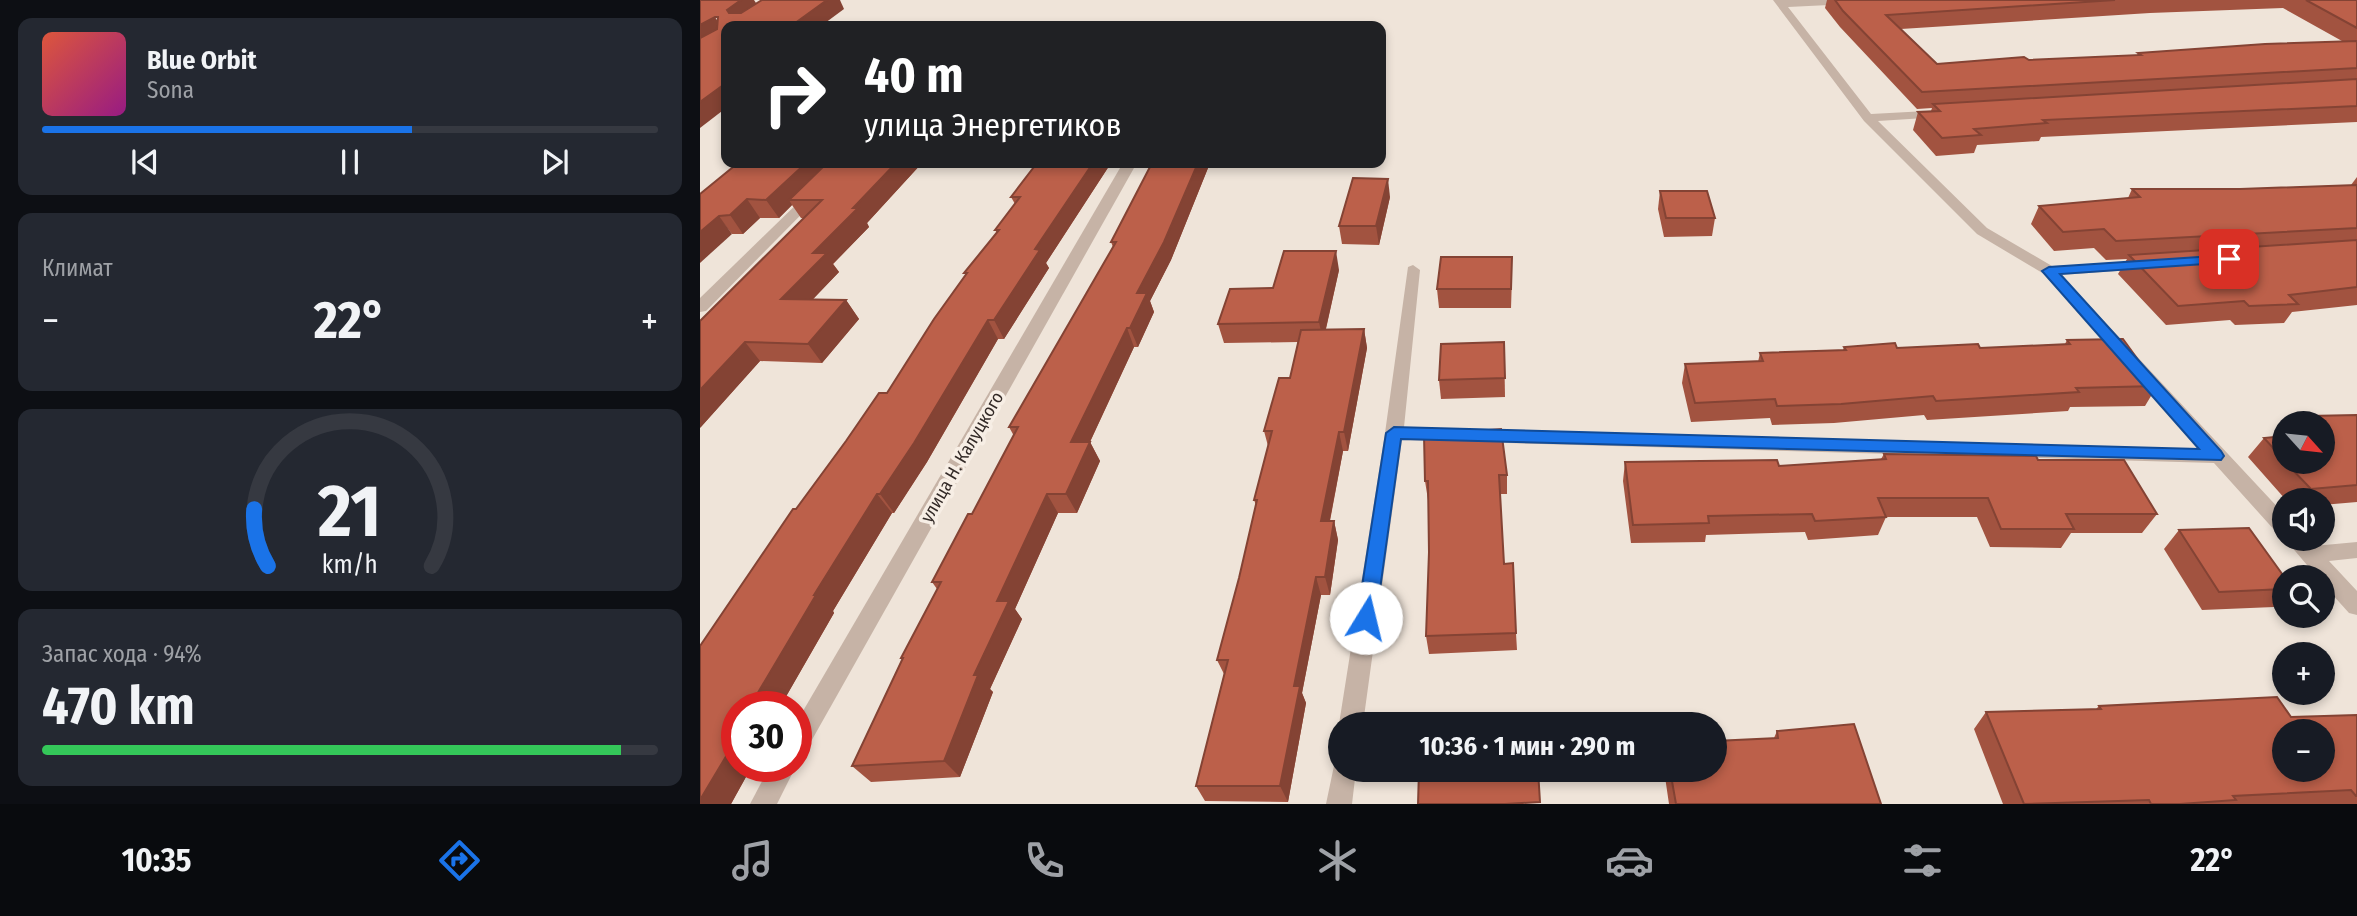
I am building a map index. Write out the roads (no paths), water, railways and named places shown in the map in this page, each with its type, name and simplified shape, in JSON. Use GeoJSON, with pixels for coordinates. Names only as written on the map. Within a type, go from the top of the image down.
{"type":"FeatureCollection","features":[{"type":"Feature","properties":{"kind":"street"},"geometry":{"type":"LineString","coordinates":[[1779,2],[1870,0]]}},
{"type":"Feature","properties":{"kind":"street"},"geometry":{"type":"LineString","coordinates":[[1779,2],[1868,118],[1982,231],[2049,271],[2215,456],[2272,515]]}},
{"type":"Feature","properties":{"kind":"street"},"geometry":{"type":"LineString","coordinates":[[1868,118],[1949,113]]}},
{"type":"Feature","properties":{"kind":"street"},"geometry":{"type":"LineString","coordinates":[[700,307],[841,168]]}},
{"type":"Feature","properties":{"kind":"street","name":"улица Н. Калуцкого"},"geometry":{"type":"LineString","coordinates":[[812,718],[1127,168]]}},
{"type":"Feature","properties":{"kind":"street"},"geometry":{"type":"LineString","coordinates":[[2049,271],[2156,264]]}},
{"type":"Feature","properties":{"kind":"street"},"geometry":{"type":"LineString","coordinates":[[1353,712],[1394,433],[1413,270]]}},
{"type":"Feature","properties":{"kind":"street"},"geometry":{"type":"LineString","coordinates":[[1394,433],[2215,456]]}},
{"type":"Feature","properties":{"kind":"street"},"geometry":{"type":"LineString","coordinates":[[2310,555],[2357,550]]}},
{"type":"Feature","properties":{"kind":"street"},"geometry":{"type":"LineString","coordinates":[[2306,551],[2357,606]]}},
{"type":"Feature","properties":{"kind":"street"},"geometry":{"type":"LineString","coordinates":[[763,804],[775,782]]}},
{"type":"Feature","properties":{"kind":"street"},"geometry":{"type":"LineString","coordinates":[[1339,804],[1342,782]]}}]}
